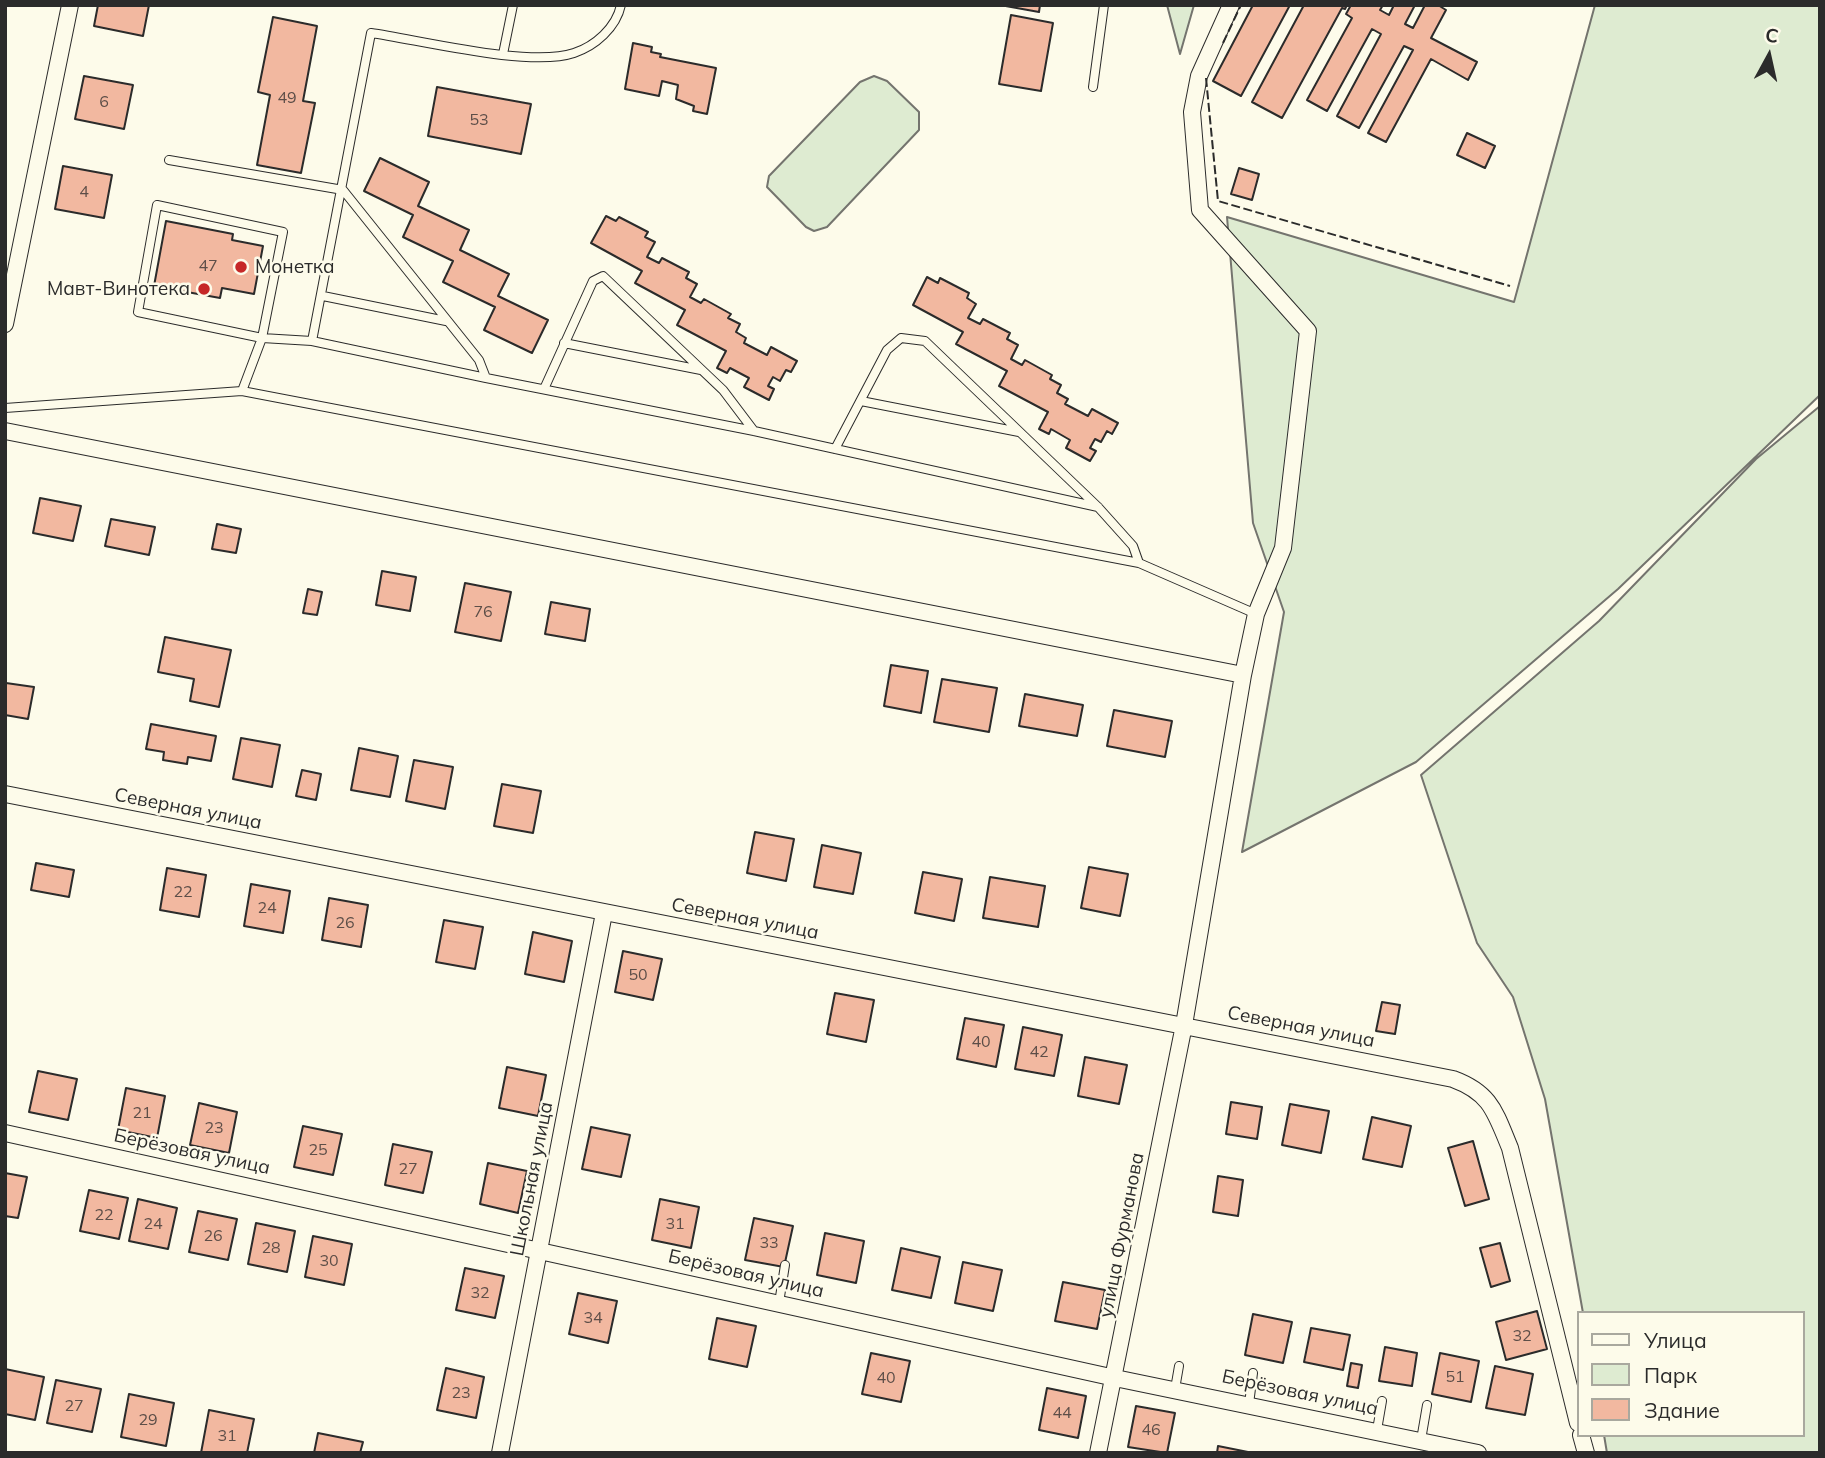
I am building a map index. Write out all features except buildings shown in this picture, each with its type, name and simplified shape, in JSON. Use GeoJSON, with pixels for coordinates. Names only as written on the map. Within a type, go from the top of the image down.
{"type":"FeatureCollection","features":[{"type":"Feature","properties":{"kind":"street"},"geometry":{"type":"LineString","coordinates":[[5,324],[71,5]]}},
{"type":"Feature","properties":{"kind":"street","name":"улица Фурманова"},"geometry":{"type":"LineString","coordinates":[[1098,1453],[1184,1025],[1243,674],[1256,614],[1283,548],[1308,331],[1200,210],[1192,112],[1199,76],[1231,5]]}},
{"type":"Feature","properties":{"kind":"street"},"geometry":{"type":"LineString","coordinates":[[5,431],[1243,674]]}},
{"type":"Feature","properties":{"kind":"street","name":"Северная улица"},"geometry":{"type":"LineString","coordinates":[[5,794],[1184,1025],[1453,1079],[1475,1087],[1493,1109],[1510,1148],[1576,1415]]}},
{"type":"Feature","properties":{"kind":"street","name":"Школьная улица"},"geometry":{"type":"LineString","coordinates":[[500,1453],[604,913]]}},
{"type":"Feature","properties":{"kind":"street","name":"Берёзовая улица"},"geometry":{"type":"LineString","coordinates":[[5,1133],[1115,1378],[1478,1453]]}},
{"type":"Feature","properties":{"kind":"lane"},"geometry":{"type":"LineString","coordinates":[[503,54],[513,5]]}},
{"type":"Feature","properties":{"kind":"lane"},"geometry":{"type":"LineString","coordinates":[[312,341],[323,296],[371,33],[503,54],[540,57],[573,53],[603,37],[621,5]]}},
{"type":"Feature","properties":{"kind":"lane"},"geometry":{"type":"LineString","coordinates":[[1093,87],[1104,5]]}},
{"type":"Feature","properties":{"kind":"lane"},"geometry":{"type":"LineString","coordinates":[[169,160],[343,190],[479,360],[486,378]]}},
{"type":"Feature","properties":{"kind":"lane"},"geometry":{"type":"LineString","coordinates":[[242,391],[262,338],[283,232],[157,205],[138,312],[262,338],[312,341],[754,431],[1098,507]]}},
{"type":"Feature","properties":{"kind":"lane"},"geometry":{"type":"LineString","coordinates":[[544,389],[593,281],[603,276],[723,390],[754,431]]}},
{"type":"Feature","properties":{"kind":"lane"},"geometry":{"type":"LineString","coordinates":[[323,296],[446,321]]}},
{"type":"Feature","properties":{"kind":"lane"},"geometry":{"type":"LineString","coordinates":[[835,449],[887,350],[901,338],[925,341],[1098,507],[1133,546],[1139,564]]}},
{"type":"Feature","properties":{"kind":"lane"},"geometry":{"type":"LineString","coordinates":[[564,343],[702,370]]}},
{"type":"Feature","properties":{"kind":"lane"},"geometry":{"type":"LineString","coordinates":[[5,408],[242,391],[1139,564],[1256,614]]}},
{"type":"Feature","properties":{"kind":"lane"},"geometry":{"type":"LineString","coordinates":[[861,401],[1019,432]]}},
{"type":"Feature","properties":{"kind":"lane"},"geometry":{"type":"LineString","coordinates":[[779,1304],[785,1265]]}},
{"type":"Feature","properties":{"kind":"lane"},"geometry":{"type":"LineString","coordinates":[[1175,1389],[1179,1366]]}},
{"type":"Feature","properties":{"kind":"lane"},"geometry":{"type":"LineString","coordinates":[[1249,1404],[1253,1373]]}},
{"type":"Feature","properties":{"kind":"lane"},"geometry":{"type":"LineString","coordinates":[[1377,1430],[1382,1401]]}},
{"type":"Feature","properties":{"kind":"lane"},"geometry":{"type":"LineString","coordinates":[[1421,1440],[1427,1405]]}},
{"type":"Feature","properties":{"kind":"green space"},"geometry":{"type":"Polygon","coordinates":[[[1167,5],[1194,5],[1180,54],[1167,5]]]}},
{"type":"Feature","properties":{"kind":"green space"},"geometry":{"type":"Polygon","coordinates":[[[1595,5],[1820,5],[1820,395],[1618,589],[1416,762],[1242,852],[1284,612],[1253,523],[1227,217],[1514,302],[1595,5]]]}},
{"type":"Feature","properties":{"kind":"green space"},"geometry":{"type":"Polygon","coordinates":[[[874,76],[887,81],[919,112],[919,130],[827,227],[814,231],[806,227],[767,187],[769,176],[860,82],[874,76]]]}},
{"type":"Feature","properties":{"kind":"green space"},"geometry":{"type":"Polygon","coordinates":[[[1820,406],[1820,1453],[1607,1453],[1604,1437],[1804,1437],[1804,1311],[1583,1311],[1545,1099],[1513,997],[1477,943],[1421,775],[1599,621],[1756,459],[1820,406]]]}},
{"type":"Feature","properties":{"kind":"fence"},"geometry":{"type":"LineString","coordinates":[[1223,43],[1241,5]]}},
{"type":"Feature","properties":{"kind":"fence"},"geometry":{"type":"LineString","coordinates":[[1206,78],[1218,201],[1510,286]]}},
{"type":"Feature","properties":{"kind":"place","name":"Монетка"},"geometry":{"type":"Point","coordinates":[241,267]}},
{"type":"Feature","properties":{"kind":"place","name":"Мавт-Винотека"},"geometry":{"type":"Point","coordinates":[204,289]}}]}
